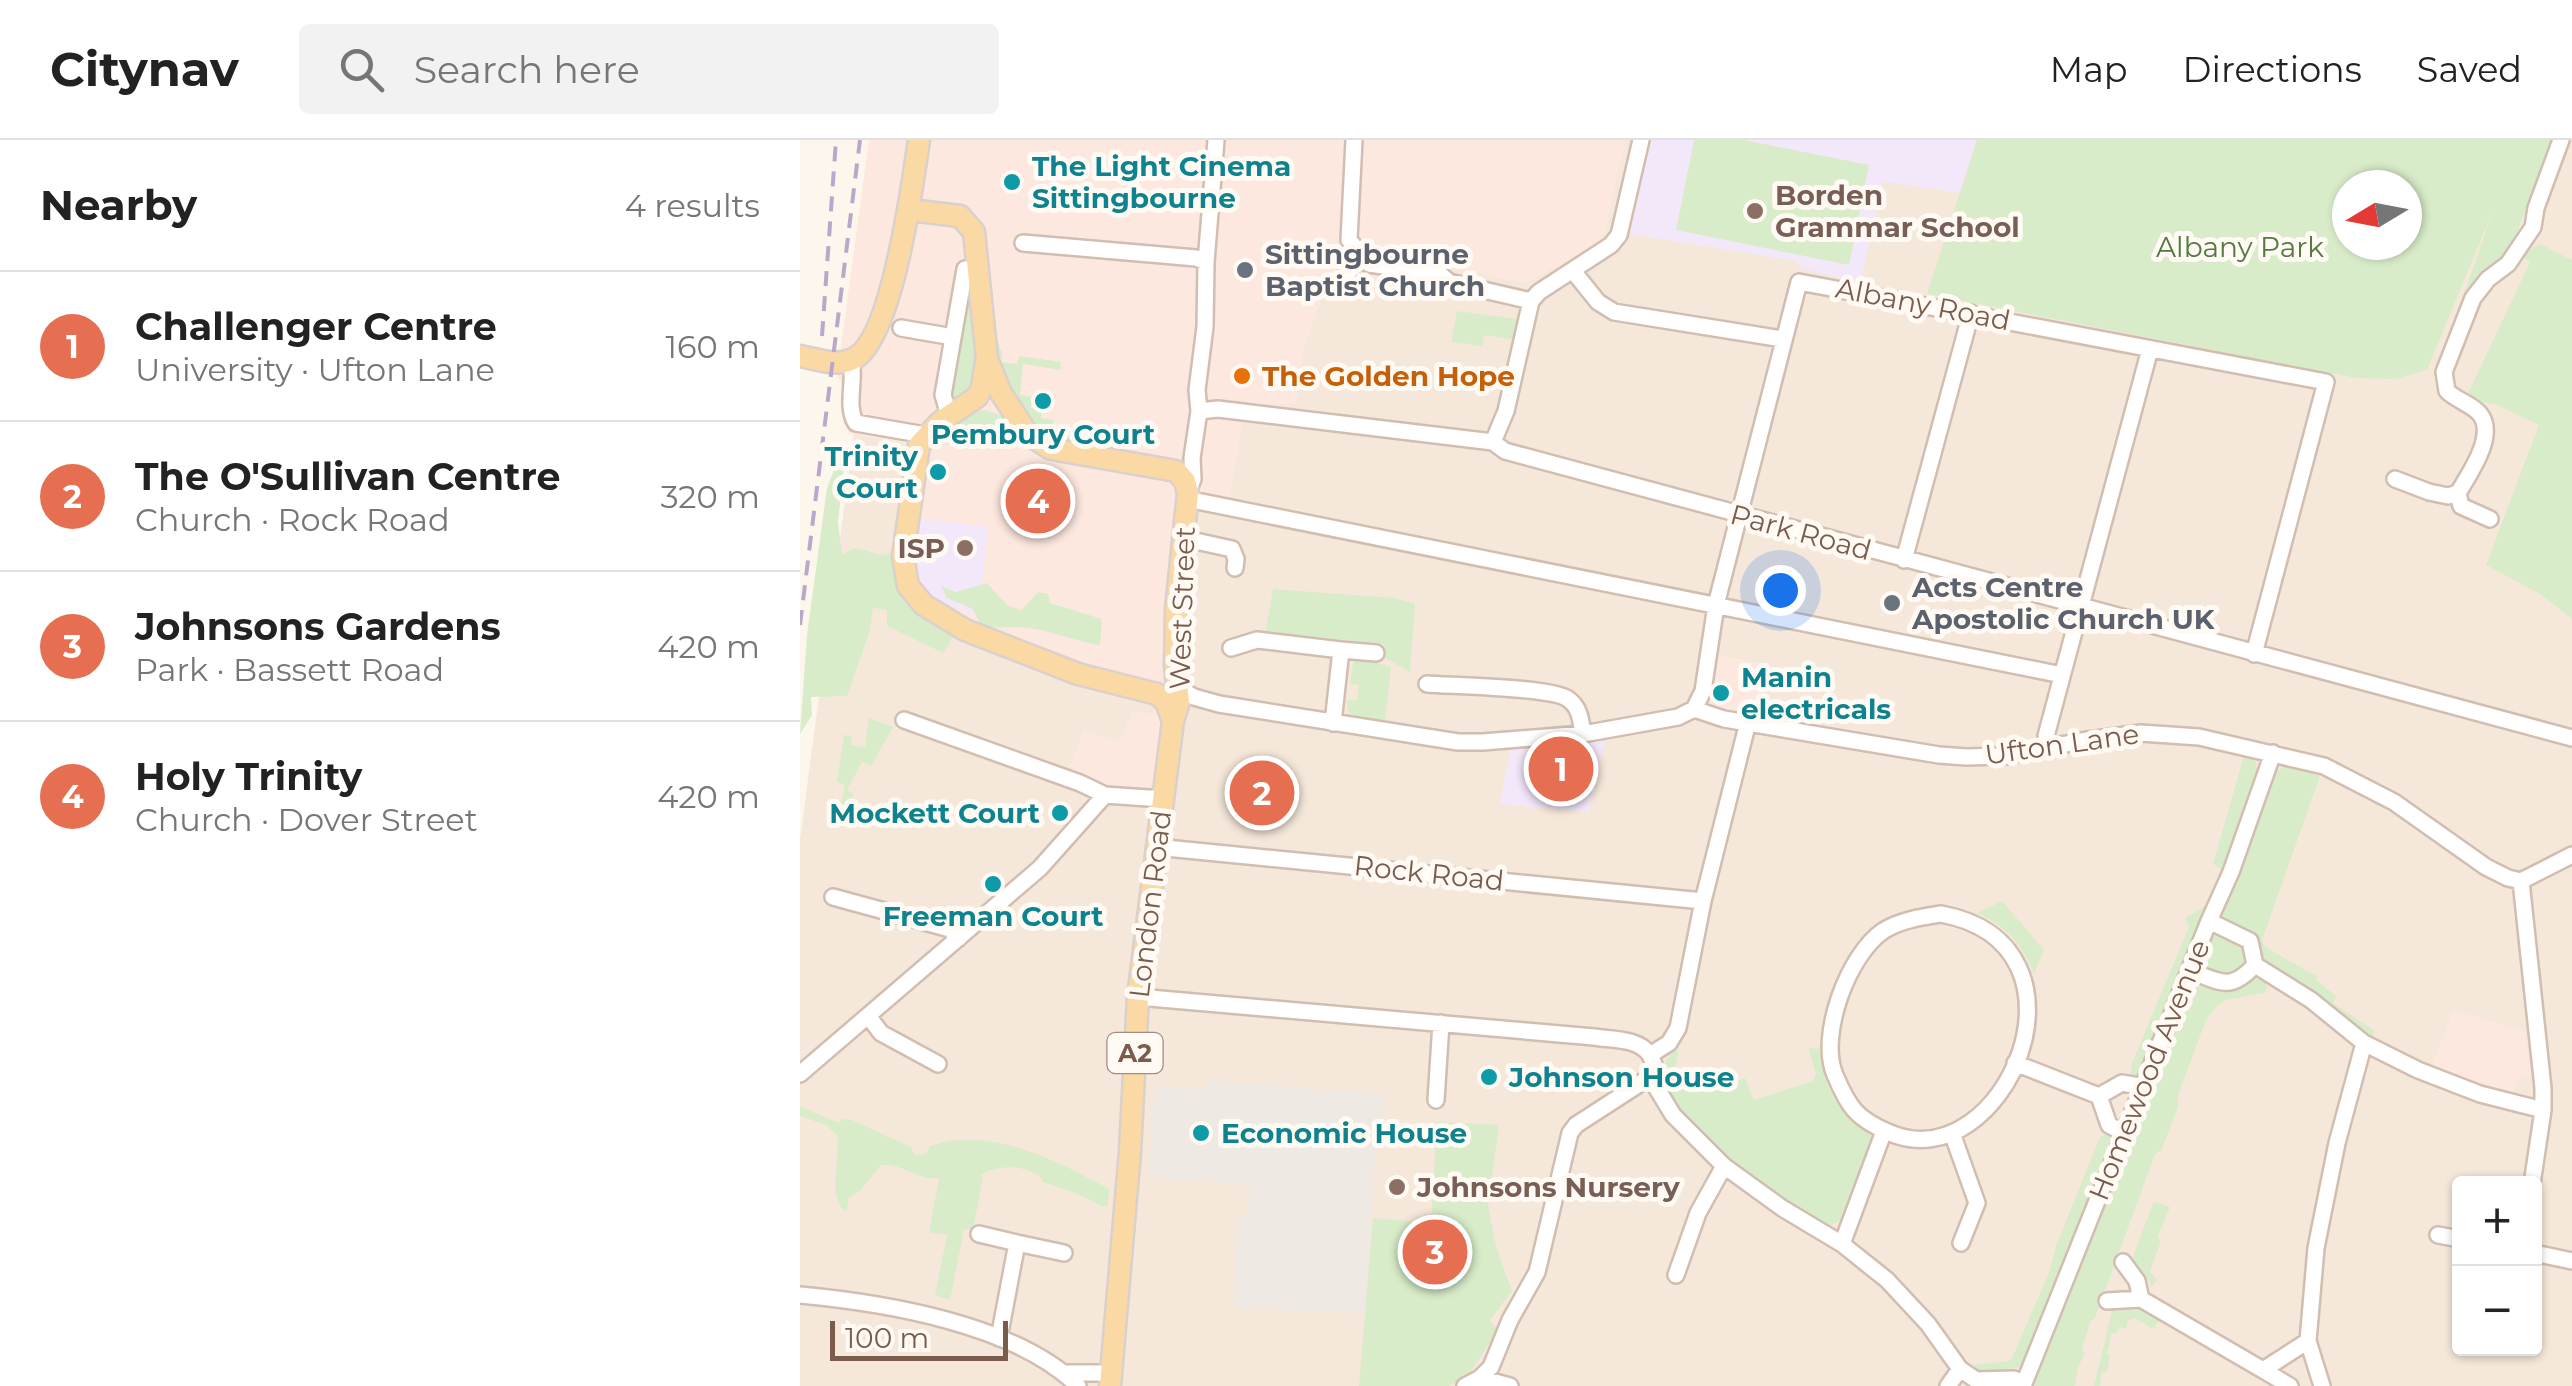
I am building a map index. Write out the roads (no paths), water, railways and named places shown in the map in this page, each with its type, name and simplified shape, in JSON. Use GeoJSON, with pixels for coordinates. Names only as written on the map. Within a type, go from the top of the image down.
{"type":"FeatureCollection","features":[{"type":"Feature","properties":{"kind":"main road"},"geometry":{"type":"LineString","coordinates":[[800,356],[830,362],[851,360],[864,351],[894,276],[910,210],[919,140]]}},
{"type":"Feature","properties":{"kind":"main road"},"geometry":{"type":"LineString","coordinates":[[914,173],[936,212]]}},
{"type":"Feature","properties":{"kind":"main road"},"geometry":{"type":"LineString","coordinates":[[910,210],[960,216],[974,232],[986,360],[982,388],[919,445],[903,556],[905,580],[915,598],[956,625],[1078,674],[1147,690],[1163,698],[1174,721]]}},
{"type":"Feature","properties":{"kind":"main road"},"geometry":{"type":"LineString","coordinates":[[986,360],[1020,423]]}},
{"type":"Feature","properties":{"kind":"main road"},"geometry":{"type":"LineString","coordinates":[[956,411],[994,408],[1020,423],[1049,448],[1184,465]]}},
{"type":"Feature","properties":{"kind":"main road","name":"West Street"},"geometry":{"type":"LineString","coordinates":[[1174,721],[1180,689],[1175,666],[1188,496],[1184,465]]}},
{"type":"Feature","properties":{"kind":"main road"},"geometry":{"type":"LineString","coordinates":[[1147,690],[1168,680],[1175,666]]}},
{"type":"Feature","properties":{"kind":"main road","name":"London Road"},"geometry":{"type":"LineString","coordinates":[[1110,1380],[1130,1151],[1138,997],[1174,721]]}},
{"type":"Feature","properties":{"kind":"street"},"geometry":{"type":"LineString","coordinates":[[1184,465],[1199,411],[1197,390],[1216,140]]}},
{"type":"Feature","properties":{"kind":"street"},"geometry":{"type":"LineString","coordinates":[[1354,140],[1349,240],[1362,258],[1380,267],[1440,274],[1449,282],[1531,300]]}},
{"type":"Feature","properties":{"kind":"street"},"geometry":{"type":"LineString","coordinates":[[1493,442],[1506,411],[1531,300],[1619,235],[1641,140]]}},
{"type":"Feature","properties":{"kind":"street"},"geometry":{"type":"LineString","coordinates":[[2490,518],[2462,506],[2458,493],[2486,435],[2484,420],[2477,410],[2447,391],[2444,372],[2474,298],[2508,264],[2533,227],[2561,140]]}},
{"type":"Feature","properties":{"kind":"street"},"geometry":{"type":"LineString","coordinates":[[1023,243],[1206,262]]}},
{"type":"Feature","properties":{"kind":"street"},"geometry":{"type":"LineString","coordinates":[[1343,277],[1362,258]]}},
{"type":"Feature","properties":{"kind":"street"},"geometry":{"type":"LineString","coordinates":[[956,411],[943,395],[965,269]]}},
{"type":"Feature","properties":{"kind":"street"},"geometry":{"type":"LineString","coordinates":[[1572,272],[1598,302],[1614,312],[1782,339],[1716,604],[1702,691],[1686,713]]}},
{"type":"Feature","properties":{"kind":"street","name":"Albany Road"},"geometry":{"type":"LineString","coordinates":[[1782,339],[1799,282],[2326,382],[2254,654]]}},
{"type":"Feature","properties":{"kind":"street"},"geometry":{"type":"LineString","coordinates":[[1904,560],[1971,312]]}},
{"type":"Feature","properties":{"kind":"street"},"geometry":{"type":"LineString","coordinates":[[901,328],[953,337]]}},
{"type":"Feature","properties":{"kind":"street"},"geometry":{"type":"LineString","coordinates":[[2046,748],[2150,349]]}},
{"type":"Feature","properties":{"kind":"street"},"geometry":{"type":"LineString","coordinates":[[851,360],[853,419],[859,424],[926,435]]}},
{"type":"Feature","properties":{"kind":"street","name":"Park Road"},"geometry":{"type":"LineString","coordinates":[[1199,411],[1212,408],[1493,442],[1504,451],[2572,738]]}},
{"type":"Feature","properties":{"kind":"street"},"geometry":{"type":"LineString","coordinates":[[2395,480],[2448,496],[2458,493]]}},
{"type":"Feature","properties":{"kind":"street"},"geometry":{"type":"LineString","coordinates":[[1188,496],[2062,675]]}},
{"type":"Feature","properties":{"kind":"street"},"geometry":{"type":"LineString","coordinates":[[1182,538],[1232,550],[1236,558],[1234,568]]}},
{"type":"Feature","properties":{"kind":"street"},"geometry":{"type":"LineString","coordinates":[[1231,648],[1258,640],[1376,653]]}},
{"type":"Feature","properties":{"kind":"street"},"geometry":{"type":"LineString","coordinates":[[1333,723],[1341,650]]}},
{"type":"Feature","properties":{"kind":"street"},"geometry":{"type":"LineString","coordinates":[[1426,684],[1568,698],[1578,710],[1584,734]]}},
{"type":"Feature","properties":{"kind":"street","name":"Ufton Lane"},"geometry":{"type":"LineString","coordinates":[[1180,689],[1194,698],[1220,704],[1458,742],[1584,734],[1686,713],[1940,756],[2006,756],[2154,732],[2235,742],[2324,766],[2394,802],[2486,867],[2520,881]]}},
{"type":"Feature","properties":{"kind":"street"},"geometry":{"type":"LineString","coordinates":[[904,720],[1105,795],[1162,799]]}},
{"type":"Feature","properties":{"kind":"street"},"geometry":{"type":"LineString","coordinates":[[1650,1055],[1669,1043],[1678,1028],[1703,901],[1748,722]]}},
{"type":"Feature","properties":{"kind":"street","name":"Homewood Avenue"},"geometry":{"type":"LineString","coordinates":[[2023,1385],[2231,872],[2273,753]]}},
{"type":"Feature","properties":{"kind":"street"},"geometry":{"type":"LineString","coordinates":[[800,1074],[1040,868],[1105,795]]}},
{"type":"Feature","properties":{"kind":"street","name":"Rock Road"},"geometry":{"type":"LineString","coordinates":[[1156,847],[1703,901]]}},
{"type":"Feature","properties":{"kind":"street"},"geometry":{"type":"LineString","coordinates":[[2533,1176],[2543,1110],[2520,881],[2572,855]]}},
{"type":"Feature","properties":{"kind":"street"},"geometry":{"type":"LineString","coordinates":[[833,898],[950,929],[958,939]]}},
{"type":"Feature","properties":{"kind":"street"},"geometry":{"type":"LineString","coordinates":[[1941,914],[1967,920],[2003,943],[2026,981],[2028,1021],[2015,1062],[1986,1111],[1971,1124],[1918,1139],[1884,1131],[1854,1110],[1840,1094],[1828,1050],[1835,1014],[1855,965],[1879,934],[1918,917],[1941,914]]}},
{"type":"Feature","properties":{"kind":"street"},"geometry":{"type":"LineString","coordinates":[[2209,921],[2250,941],[2255,965],[2311,1000],[2364,1043],[2438,1079],[2543,1110]]}},
{"type":"Feature","properties":{"kind":"street"},"geometry":{"type":"LineString","coordinates":[[2189,971],[2226,984],[2245,978],[2255,965]]}},
{"type":"Feature","properties":{"kind":"street"},"geometry":{"type":"LineString","coordinates":[[1138,997],[1441,1023],[1636,1043],[1647,1048],[1654,1064],[1650,1077],[1576,1125],[1570,1134],[1537,1272],[1510,1320],[1491,1367],[1472,1382]]}},
{"type":"Feature","properties":{"kind":"street"},"geometry":{"type":"LineString","coordinates":[[869,1017],[881,1033],[938,1064]]}},
{"type":"Feature","properties":{"kind":"street"},"geometry":{"type":"LineString","coordinates":[[1436,1100],[1441,1023]]}},
{"type":"Feature","properties":{"kind":"street"},"geometry":{"type":"LineString","coordinates":[[2322,1386],[2308,1341],[2316,1248],[2364,1043]]}},
{"type":"Feature","properties":{"kind":"street"},"geometry":{"type":"LineString","coordinates":[[2015,1062],[2099,1096],[2109,1125],[2126,1134]]}},
{"type":"Feature","properties":{"kind":"street"},"geometry":{"type":"LineString","coordinates":[[1650,1077],[1673,1115],[1724,1166],[1782,1208],[1842,1244],[1906,1299],[1960,1369],[1976,1380],[2014,1380],[2023,1385]]}},
{"type":"Feature","properties":{"kind":"street"},"geometry":{"type":"LineString","coordinates":[[2099,1096],[2122,1083],[2145,1087]]}},
{"type":"Feature","properties":{"kind":"street"},"geometry":{"type":"LineString","coordinates":[[1842,1244],[1884,1131]]}},
{"type":"Feature","properties":{"kind":"street"},"geometry":{"type":"LineString","coordinates":[[1952,1132],[1977,1203],[1961,1242]]}},
{"type":"Feature","properties":{"kind":"street"},"geometry":{"type":"LineString","coordinates":[[1676,1276],[1698,1214],[1724,1166]]}},
{"type":"Feature","properties":{"kind":"street"},"geometry":{"type":"LineString","coordinates":[[979,1234],[1064,1253]]}},
{"type":"Feature","properties":{"kind":"street"},"geometry":{"type":"LineString","coordinates":[[2438,1235],[2452,1238]]}},
{"type":"Feature","properties":{"kind":"street"},"geometry":{"type":"LineString","coordinates":[[999,1338],[1017,1242]]}},
{"type":"Feature","properties":{"kind":"street"},"geometry":{"type":"LineString","coordinates":[[2542,1255],[2572,1261]]}},
{"type":"Feature","properties":{"kind":"street"},"geometry":{"type":"LineString","coordinates":[[2122,1262],[2137,1280],[2141,1299]]}},
{"type":"Feature","properties":{"kind":"street"},"geometry":{"type":"LineString","coordinates":[[800,1296],[900,1307],[999,1338],[1065,1373],[1078,1386]]}},
{"type":"Feature","properties":{"kind":"street"},"geometry":{"type":"LineString","coordinates":[[2107,1302],[2141,1299],[2290,1386]]}},
{"type":"Feature","properties":{"kind":"street"},"geometry":{"type":"LineString","coordinates":[[2264,1370],[2308,1341]]}},
{"type":"Feature","properties":{"kind":"street"},"geometry":{"type":"LineString","coordinates":[[1948,1386],[1960,1369]]}},
{"type":"Feature","properties":{"kind":"street"},"geometry":{"type":"LineString","coordinates":[[1065,1373],[1110,1380]]}},
{"type":"Feature","properties":{"kind":"street"},"geometry":{"type":"LineString","coordinates":[[1472,1382],[1510,1386]]}},
{"type":"Feature","properties":{"kind":"railway"},"geometry":{"type":"LineString","coordinates":[[822,336],[836,140]]}},
{"type":"Feature","properties":{"kind":"railway"},"geometry":{"type":"LineString","coordinates":[[800,625],[860,140]]}},
{"type":"Feature","properties":{"kind":"place","name":"The Light Cinema Sittingbourne"},"geometry":{"type":"Point","coordinates":[1012,182]}},
{"type":"Feature","properties":{"kind":"place","name":"Borden Grammar School"},"geometry":{"type":"Point","coordinates":[1755,211]}},
{"type":"Feature","properties":{"kind":"place","name":"Sittingbourne Baptist Church"},"geometry":{"type":"Point","coordinates":[1245,270]}},
{"type":"Feature","properties":{"kind":"place","name":"The Golden Hope"},"geometry":{"type":"Point","coordinates":[1242,376]}},
{"type":"Feature","properties":{"kind":"place","name":"Pembury Court"},"geometry":{"type":"Point","coordinates":[1043,401]}},
{"type":"Feature","properties":{"kind":"place","name":"Trinity Court"},"geometry":{"type":"Point","coordinates":[938,472]}},
{"type":"Feature","properties":{"kind":"place","name":"Holy Trinity"},"geometry":{"type":"Point","coordinates":[1038,501]}},
{"type":"Feature","properties":{"kind":"place","name":"ISP"},"geometry":{"type":"Point","coordinates":[965,548]}},
{"type":"Feature","properties":{"kind":"place","name":"Acts Centre Apostolic Church UK"},"geometry":{"type":"Point","coordinates":[1892,603]}},
{"type":"Feature","properties":{"kind":"place","name":"Manin electricals"},"geometry":{"type":"Point","coordinates":[1721,693]}},
{"type":"Feature","properties":{"kind":"place","name":"Challenger Centre"},"geometry":{"type":"Point","coordinates":[1561,769]}},
{"type":"Feature","properties":{"kind":"place","name":"The O'Sullivan Centre"},"geometry":{"type":"Point","coordinates":[1262,793]}},
{"type":"Feature","properties":{"kind":"place","name":"Mockett Court"},"geometry":{"type":"Point","coordinates":[1060,813]}},
{"type":"Feature","properties":{"kind":"place","name":"Freeman Court"},"geometry":{"type":"Point","coordinates":[993,884]}},
{"type":"Feature","properties":{"kind":"place","name":"Johnson House"},"geometry":{"type":"Point","coordinates":[1489,1077]}},
{"type":"Feature","properties":{"kind":"place","name":"Economic House"},"geometry":{"type":"Point","coordinates":[1201,1133]}},
{"type":"Feature","properties":{"kind":"place","name":"Johnsons Nursery"},"geometry":{"type":"Point","coordinates":[1397,1187]}},
{"type":"Feature","properties":{"kind":"place","name":"Johnsons Gardens"},"geometry":{"type":"Point","coordinates":[1435,1252]}},
{"type":"Feature","properties":{"kind":"park label","name":"Albany Park"},"geometry":{"type":"Point","coordinates":[2240,247]}}]}
